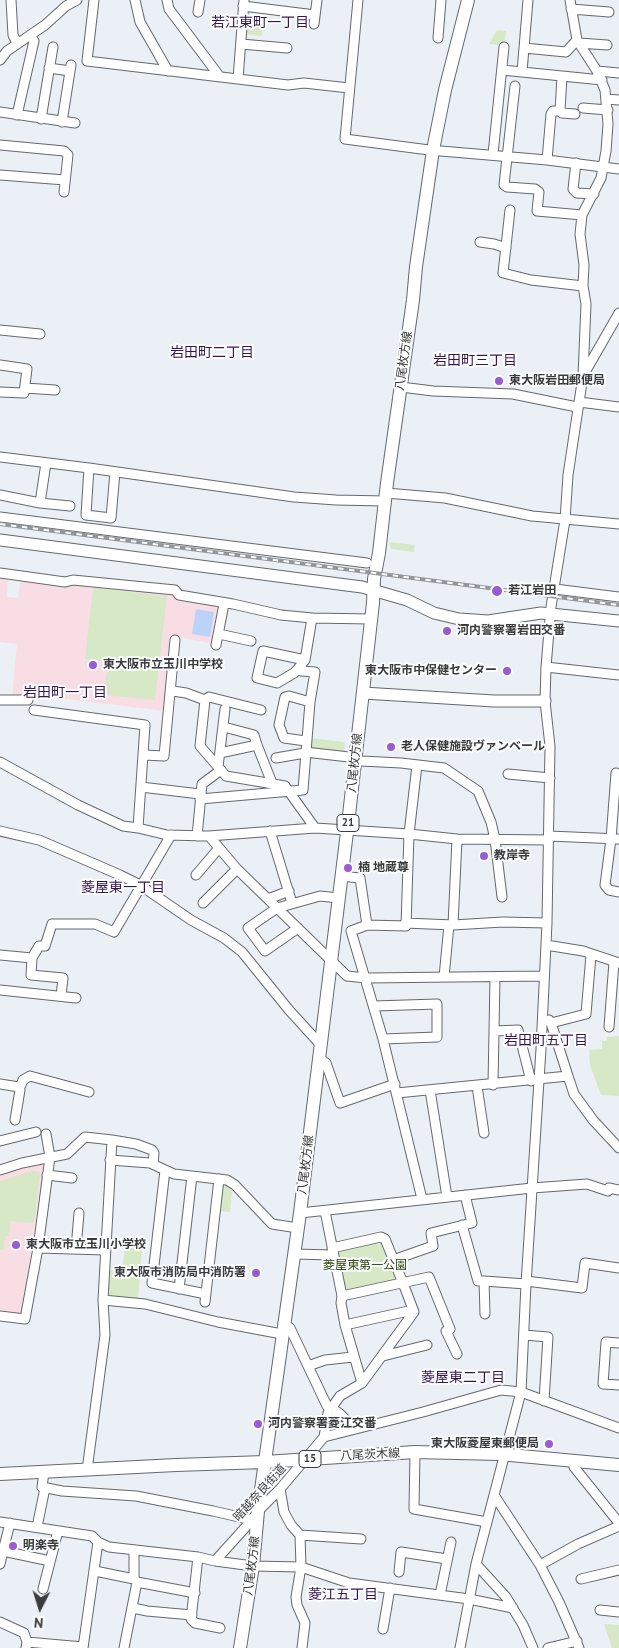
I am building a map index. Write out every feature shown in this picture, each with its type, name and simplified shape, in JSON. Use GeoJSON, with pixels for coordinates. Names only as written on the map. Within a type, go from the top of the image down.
{"type":"FeatureCollection","features":[{"type":"Feature","properties":{"kind":"main road","name":"八尾枚方線"},"geometry":{"type":"LineString","coordinates":[[240,1648],[253,1566],[255,1516],[265,1462],[282,1329],[300,1213],[372,619],[373,590],[400,387],[433,150],[445,90],[468,0]]}},
{"type":"Feature","properties":{"kind":"main road","name":"八尾茨木線"},"geometry":{"type":"LineString","coordinates":[[0,1474],[265,1462],[415,1452],[505,1454],[619,1465]]}},
{"type":"Feature","properties":{"kind":"street"},"geometry":{"type":"LineString","coordinates":[[11,0],[13,35],[17,43]]}},
{"type":"Feature","properties":{"kind":"street"},"geometry":{"type":"LineString","coordinates":[[0,60],[7,50],[45,25],[66,6],[77,0]]}},
{"type":"Feature","properties":{"kind":"street"},"geometry":{"type":"LineString","coordinates":[[94,0],[88,61],[288,86],[304,83],[350,88]]}},
{"type":"Feature","properties":{"kind":"street"},"geometry":{"type":"LineString","coordinates":[[134,0],[140,22],[168,70]]}},
{"type":"Feature","properties":{"kind":"street"},"geometry":{"type":"LineString","coordinates":[[167,0],[169,9],[220,77]]}},
{"type":"Feature","properties":{"kind":"street"},"geometry":{"type":"LineString","coordinates":[[198,12],[200,0]]}},
{"type":"Feature","properties":{"kind":"street"},"geometry":{"type":"LineString","coordinates":[[238,79],[244,3],[314,20],[317,0]]}},
{"type":"Feature","properties":{"kind":"street"},"geometry":{"type":"LineString","coordinates":[[358,0],[345,139],[619,169]]}},
{"type":"Feature","properties":{"kind":"street"},"geometry":{"type":"LineString","coordinates":[[438,38],[441,0]]}},
{"type":"Feature","properties":{"kind":"street"},"geometry":{"type":"LineString","coordinates":[[522,72],[528,0]]}},
{"type":"Feature","properties":{"kind":"street"},"geometry":{"type":"LineString","coordinates":[[460,1648],[476,1564],[521,1392],[532,1188],[535,1081],[543,1012],[547,923],[550,746],[545,701],[546,667],[550,613],[565,520],[568,475],[583,376],[586,304],[580,234],[582,215],[602,178],[605,167],[608,110],[606,99],[599,75],[578,42],[570,4],[609,12]]}},
{"type":"Feature","properties":{"kind":"street"},"geometry":{"type":"LineString","coordinates":[[17,115],[34,41],[30,34]]}},
{"type":"Feature","properties":{"kind":"street"},"geometry":{"type":"LineString","coordinates":[[524,48],[566,52],[578,42],[607,46]]}},
{"type":"Feature","properties":{"kind":"street"},"geometry":{"type":"LineString","coordinates":[[241,44],[287,48]]}},
{"type":"Feature","properties":{"kind":"street"},"geometry":{"type":"LineString","coordinates":[[41,119],[53,47]]}},
{"type":"Feature","properties":{"kind":"street"},"geometry":{"type":"LineString","coordinates":[[493,154],[504,47]]}},
{"type":"Feature","properties":{"kind":"street"},"geometry":{"type":"LineString","coordinates":[[49,68],[70,68],[62,122]]}},
{"type":"Feature","properties":{"kind":"street"},"geometry":{"type":"LineString","coordinates":[[502,70],[562,76],[619,73]]}},
{"type":"Feature","properties":{"kind":"street"},"geometry":{"type":"LineString","coordinates":[[560,111],[562,76]]}},
{"type":"Feature","properties":{"kind":"street"},"geometry":{"type":"LineString","coordinates":[[515,86],[504,186],[535,189],[539,192],[537,211],[582,215]]}},
{"type":"Feature","properties":{"kind":"street"},"geometry":{"type":"LineString","coordinates":[[606,99],[619,100]]}},
{"type":"Feature","properties":{"kind":"street"},"geometry":{"type":"LineString","coordinates":[[583,108],[608,110]]}},
{"type":"Feature","properties":{"kind":"street"},"geometry":{"type":"LineString","coordinates":[[547,160],[551,114],[553,110],[575,114]]}},
{"type":"Feature","properties":{"kind":"street"},"geometry":{"type":"LineString","coordinates":[[0,112],[75,123]]}},
{"type":"Feature","properties":{"kind":"street"},"geometry":{"type":"LineString","coordinates":[[0,145],[64,151],[68,154],[64,192]]}},
{"type":"Feature","properties":{"kind":"street"},"geometry":{"type":"LineString","coordinates":[[576,163],[573,189],[577,193],[594,194]]}},
{"type":"Feature","properties":{"kind":"street"},"geometry":{"type":"LineString","coordinates":[[0,175],[65,180]]}},
{"type":"Feature","properties":{"kind":"street"},"geometry":{"type":"LineString","coordinates":[[510,210],[503,273],[531,280],[583,286]]}},
{"type":"Feature","properties":{"kind":"street"},"geometry":{"type":"LineString","coordinates":[[480,242],[506,248]]}},
{"type":"Feature","properties":{"kind":"street"},"geometry":{"type":"LineString","coordinates":[[583,376],[619,313]]}},
{"type":"Feature","properties":{"kind":"street"},"geometry":{"type":"LineString","coordinates":[[0,330],[40,334]]}},
{"type":"Feature","properties":{"kind":"street"},"geometry":{"type":"LineString","coordinates":[[0,365],[27,369],[24,394],[0,392]]}},
{"type":"Feature","properties":{"kind":"street"},"geometry":{"type":"LineString","coordinates":[[400,387],[433,391],[513,394],[578,404],[619,407]]}},
{"type":"Feature","properties":{"kind":"street"},"geometry":{"type":"LineString","coordinates":[[25,388],[55,390]]}},
{"type":"Feature","properties":{"kind":"street"},"geometry":{"type":"LineString","coordinates":[[0,458],[89,468],[294,497],[336,500],[386,497],[444,498],[532,516],[619,524]]}},
{"type":"Feature","properties":{"kind":"street"},"geometry":{"type":"LineString","coordinates":[[40,503],[46,463]]}},
{"type":"Feature","properties":{"kind":"street"},"geometry":{"type":"LineString","coordinates":[[89,468],[86,515],[111,518],[115,472]]}},
{"type":"Feature","properties":{"kind":"street"},"geometry":{"type":"LineString","coordinates":[[0,495],[40,503],[70,506]]}},
{"type":"Feature","properties":{"kind":"street"},"geometry":{"type":"LineString","coordinates":[[0,517],[368,562]]}},
{"type":"Feature","properties":{"kind":"street"},"geometry":{"type":"LineString","coordinates":[[0,540],[362,587],[407,600],[434,613],[458,619],[488,621],[550,613],[619,621]]}},
{"type":"Feature","properties":{"kind":"street"},"geometry":{"type":"LineString","coordinates":[[0,573],[65,582],[73,580],[175,590],[179,595],[233,604],[281,615],[312,618],[372,619]]}},
{"type":"Feature","properties":{"kind":"street"},"geometry":{"type":"LineString","coordinates":[[555,588],[619,597]]}},
{"type":"Feature","properties":{"kind":"street"},"geometry":{"type":"LineString","coordinates":[[216,644],[224,604]]}},
{"type":"Feature","properties":{"kind":"street"},"geometry":{"type":"LineString","coordinates":[[305,660],[263,651],[257,678],[277,683],[294,674],[305,660],[312,618]]}},
{"type":"Feature","properties":{"kind":"street"},"geometry":{"type":"LineString","coordinates":[[219,634],[250,641]]}},
{"type":"Feature","properties":{"kind":"street"},"geometry":{"type":"LineString","coordinates":[[144,755],[164,756],[175,640]]}},
{"type":"Feature","properties":{"kind":"street"},"geometry":{"type":"LineString","coordinates":[[546,667],[619,675]]}},
{"type":"Feature","properties":{"kind":"street"},"geometry":{"type":"LineString","coordinates":[[141,787],[200,797],[303,790],[310,702],[316,672],[297,670]]}},
{"type":"Feature","properties":{"kind":"street"},"geometry":{"type":"LineString","coordinates":[[173,690],[186,692],[205,700]]}},
{"type":"Feature","properties":{"kind":"street"},"geometry":{"type":"LineString","coordinates":[[363,693],[503,701],[545,701]]}},
{"type":"Feature","properties":{"kind":"street"},"geometry":{"type":"LineString","coordinates":[[306,741],[284,738],[279,725],[285,697],[290,696],[310,702]]}},
{"type":"Feature","properties":{"kind":"street"},"geometry":{"type":"LineString","coordinates":[[205,700],[209,697],[261,710]]}},
{"type":"Feature","properties":{"kind":"street"},"geometry":{"type":"LineString","coordinates":[[0,700],[28,700]]}},
{"type":"Feature","properties":{"kind":"street"},"geometry":{"type":"LineString","coordinates":[[205,700],[200,746],[226,776],[285,786],[315,828]]}},
{"type":"Feature","properties":{"kind":"street"},"geometry":{"type":"LineString","coordinates":[[197,836],[202,784],[219,768],[225,709]]}},
{"type":"Feature","properties":{"kind":"street"},"geometry":{"type":"LineString","coordinates":[[34,710],[145,725],[138,828]]}},
{"type":"Feature","properties":{"kind":"street"},"geometry":{"type":"LineString","coordinates":[[224,727],[254,735],[272,783]]}},
{"type":"Feature","properties":{"kind":"street"},"geometry":{"type":"LineString","coordinates":[[220,753],[257,745]]}},
{"type":"Feature","properties":{"kind":"street"},"geometry":{"type":"LineString","coordinates":[[276,758],[305,753],[349,757],[360,761],[444,768],[478,790],[486,805],[495,839],[502,897]]}},
{"type":"Feature","properties":{"kind":"street"},"geometry":{"type":"LineString","coordinates":[[0,762],[100,816],[123,826],[171,835],[210,836],[315,828],[457,839],[615,839]]}},
{"type":"Feature","properties":{"kind":"street"},"geometry":{"type":"LineString","coordinates":[[417,765],[409,834],[406,926],[367,925],[351,931],[383,1039],[422,1199]]}},
{"type":"Feature","properties":{"kind":"street"},"geometry":{"type":"LineString","coordinates":[[616,773],[615,839],[609,859],[605,885],[609,890],[619,892]]}},
{"type":"Feature","properties":{"kind":"street"},"geometry":{"type":"LineString","coordinates":[[508,774],[550,778]]}},
{"type":"Feature","properties":{"kind":"street"},"geometry":{"type":"LineString","coordinates":[[0,831],[39,840],[140,885],[191,920],[224,938],[242,952],[289,1010],[320,1044]]}},
{"type":"Feature","properties":{"kind":"street"},"geometry":{"type":"LineString","coordinates":[[270,831],[292,903]]}},
{"type":"Feature","properties":{"kind":"street"},"geometry":{"type":"LineString","coordinates":[[61,996],[63,978],[31,975],[32,958],[39,946],[45,946],[52,924],[95,924],[114,932],[171,835]]}},
{"type":"Feature","properties":{"kind":"street"},"geometry":{"type":"LineString","coordinates":[[210,836],[237,869],[347,976],[366,978],[544,976]]}},
{"type":"Feature","properties":{"kind":"street"},"geometry":{"type":"LineString","coordinates":[[444,977],[451,925],[457,839]]}},
{"type":"Feature","properties":{"kind":"street"},"geometry":{"type":"LineString","coordinates":[[196,875],[219,848]]}},
{"type":"Feature","properties":{"kind":"street"},"geometry":{"type":"LineString","coordinates":[[609,859],[619,860]]}},
{"type":"Feature","properties":{"kind":"street"},"geometry":{"type":"LineString","coordinates":[[203,902],[237,869]]}},
{"type":"Feature","properties":{"kind":"street"},"geometry":{"type":"LineString","coordinates":[[341,876],[360,878],[367,925]]}},
{"type":"Feature","properties":{"kind":"street"},"geometry":{"type":"LineString","coordinates":[[268,899],[289,891]]}},
{"type":"Feature","properties":{"kind":"street"},"geometry":{"type":"LineString","coordinates":[[298,928],[265,951],[248,928],[277,908],[292,903],[320,896],[338,898]]}},
{"type":"Feature","properties":{"kind":"street"},"geometry":{"type":"LineString","coordinates":[[406,923],[451,925],[503,922],[547,923]]}},
{"type":"Feature","properties":{"kind":"street"},"geometry":{"type":"LineString","coordinates":[[546,945],[583,951],[617,962],[609,1027]]}},
{"type":"Feature","properties":{"kind":"street"},"geometry":{"type":"LineString","coordinates":[[0,955],[32,958]]}},
{"type":"Feature","properties":{"kind":"street"},"geometry":{"type":"LineString","coordinates":[[551,1023],[586,1014],[591,955]]}},
{"type":"Feature","properties":{"kind":"street"},"geometry":{"type":"LineString","coordinates":[[493,1085],[495,976]]}},
{"type":"Feature","properties":{"kind":"street"},"geometry":{"type":"LineString","coordinates":[[0,990],[76,998]]}},
{"type":"Feature","properties":{"kind":"street"},"geometry":{"type":"LineString","coordinates":[[374,1006],[437,1004],[437,1037],[383,1039]]}},
{"type":"Feature","properties":{"kind":"street"},"geometry":{"type":"LineString","coordinates":[[543,1012],[551,1023],[574,1094],[593,1120],[619,1148]]}},
{"type":"Feature","properties":{"kind":"street"},"geometry":{"type":"LineString","coordinates":[[494,1031],[518,1030],[535,1081]]}},
{"type":"Feature","properties":{"kind":"street"},"geometry":{"type":"LineString","coordinates":[[318,1061],[326,1063],[340,1102],[396,1089],[430,1090],[535,1081],[568,1076]]}},
{"type":"Feature","properties":{"kind":"street"},"geometry":{"type":"LineString","coordinates":[[18,1087],[23,1080],[30,1076],[90,1092]]}},
{"type":"Feature","properties":{"kind":"street"},"geometry":{"type":"LineString","coordinates":[[0,1084],[18,1087]]}},
{"type":"Feature","properties":{"kind":"street"},"geometry":{"type":"LineString","coordinates":[[477,1086],[484,1133]]}},
{"type":"Feature","properties":{"kind":"street"},"geometry":{"type":"LineString","coordinates":[[15,1120],[20,1090],[18,1087]]}},
{"type":"Feature","properties":{"kind":"street"},"geometry":{"type":"LineString","coordinates":[[430,1090],[446,1197]]}},
{"type":"Feature","properties":{"kind":"street"},"geometry":{"type":"LineString","coordinates":[[0,1142],[36,1132]]}},
{"type":"Feature","properties":{"kind":"street"},"geometry":{"type":"LineString","coordinates":[[0,1316],[25,1319],[38,1248],[50,1157],[46,1134]]}},
{"type":"Feature","properties":{"kind":"street"},"geometry":{"type":"LineString","coordinates":[[0,1170],[22,1163],[67,1154],[85,1137],[136,1144],[152,1150],[154,1153],[153,1164]]}},
{"type":"Feature","properties":{"kind":"street"},"geometry":{"type":"LineString","coordinates":[[86,1470],[105,1335],[103,1300],[112,1140]]}},
{"type":"Feature","properties":{"kind":"street"},"geometry":{"type":"LineString","coordinates":[[110,1160],[150,1163],[174,1174],[228,1180],[272,1224],[298,1228]]}},
{"type":"Feature","properties":{"kind":"street"},"geometry":{"type":"LineString","coordinates":[[165,1170],[152,1283],[206,1298],[219,1179]]}},
{"type":"Feature","properties":{"kind":"street"},"geometry":{"type":"LineString","coordinates":[[47,1175],[72,1178]]}},
{"type":"Feature","properties":{"kind":"street"},"geometry":{"type":"LineString","coordinates":[[179,1289],[192,1176]]}},
{"type":"Feature","properties":{"kind":"street"},"geometry":{"type":"LineString","coordinates":[[300,1213],[422,1199],[587,1184],[608,1191],[609,1188],[619,1190]]}},
{"type":"Feature","properties":{"kind":"street"},"geometry":{"type":"LineString","coordinates":[[393,1260],[433,1246],[431,1233],[472,1223],[465,1195]]}},
{"type":"Feature","properties":{"kind":"street"},"geometry":{"type":"LineString","coordinates":[[325,1211],[342,1296],[341,1303],[345,1325],[362,1383]]}},
{"type":"Feature","properties":{"kind":"street"},"geometry":{"type":"LineString","coordinates":[[76,1249],[79,1213]]}},
{"type":"Feature","properties":{"kind":"street"},"geometry":{"type":"LineString","coordinates":[[462,1225],[478,1281],[582,1288],[585,1263],[619,1268]]}},
{"type":"Feature","properties":{"kind":"street"},"geometry":{"type":"LineString","coordinates":[[294,1254],[332,1252],[381,1237],[385,1239],[414,1312],[362,1383],[340,1396],[328,1413],[324,1437],[502,1390],[521,1392],[619,1428]]}},
{"type":"Feature","properties":{"kind":"street"},"geometry":{"type":"LineString","coordinates":[[38,1248],[105,1250]]}},
{"type":"Feature","properties":{"kind":"street"},"geometry":{"type":"LineString","coordinates":[[342,1296],[429,1277],[450,1329],[446,1331],[457,1354]]}},
{"type":"Feature","properties":{"kind":"street"},"geometry":{"type":"LineString","coordinates":[[484,1281],[485,1314]]}},
{"type":"Feature","properties":{"kind":"street"},"geometry":{"type":"LineString","coordinates":[[103,1300],[145,1304],[218,1322],[282,1329],[290,1328],[327,1406],[339,1412],[355,1429]]}},
{"type":"Feature","properties":{"kind":"street"},"geometry":{"type":"LineString","coordinates":[[345,1325],[413,1310]]}},
{"type":"Feature","properties":{"kind":"street"},"geometry":{"type":"LineString","coordinates":[[524,1335],[548,1337],[544,1401]]}},
{"type":"Feature","properties":{"kind":"street"},"geometry":{"type":"LineString","coordinates":[[619,1344],[606,1342],[603,1384],[619,1385]]}},
{"type":"Feature","properties":{"kind":"street"},"geometry":{"type":"LineString","coordinates":[[383,1356],[426,1345]]}},
{"type":"Feature","properties":{"kind":"street"},"geometry":{"type":"LineString","coordinates":[[308,1366],[326,1360],[353,1357]]}},
{"type":"Feature","properties":{"kind":"street","name":"暗越奈良街道"},"geometry":{"type":"LineString","coordinates":[[215,1561],[324,1437]]}},
{"type":"Feature","properties":{"kind":"street"},"geometry":{"type":"LineString","coordinates":[[415,1452],[414,1509],[487,1522]]}},
{"type":"Feature","properties":{"kind":"street"},"geometry":{"type":"LineString","coordinates":[[540,1565],[619,1524],[574,1467],[574,1461]]}},
{"type":"Feature","properties":{"kind":"street"},"geometry":{"type":"LineString","coordinates":[[37,1527],[45,1488],[42,1487],[44,1472]]}},
{"type":"Feature","properties":{"kind":"street"},"geometry":{"type":"LineString","coordinates":[[45,1488],[102,1495],[136,1496],[255,1516]]}},
{"type":"Feature","properties":{"kind":"street"},"geometry":{"type":"LineString","coordinates":[[280,1489],[284,1512],[291,1525],[300,1535],[301,1567],[296,1597],[297,1605],[306,1627],[302,1648]]}},
{"type":"Feature","properties":{"kind":"street"},"geometry":{"type":"LineString","coordinates":[[494,1494],[540,1565],[578,1644],[548,1648]]}},
{"type":"Feature","properties":{"kind":"street"},"geometry":{"type":"LineString","coordinates":[[0,1522],[92,1536],[98,1542],[109,1547],[198,1557],[253,1566],[301,1567],[349,1582],[469,1599],[513,1608]]}},
{"type":"Feature","properties":{"kind":"street"},"geometry":{"type":"LineString","coordinates":[[0,1564],[10,1523]]}},
{"type":"Feature","properties":{"kind":"street"},"geometry":{"type":"LineString","coordinates":[[43,1589],[58,1531]]}},
{"type":"Feature","properties":{"kind":"street"},"geometry":{"type":"LineString","coordinates":[[300,1535],[361,1539]]}},
{"type":"Feature","properties":{"kind":"street"},"geometry":{"type":"LineString","coordinates":[[0,1622],[24,1633],[26,1645],[83,1648],[98,1542]]}},
{"type":"Feature","properties":{"kind":"street"},"geometry":{"type":"LineString","coordinates":[[440,1595],[451,1542]]}},
{"type":"Feature","properties":{"kind":"street"},"geometry":{"type":"LineString","coordinates":[[124,1648],[133,1608],[136,1581],[134,1550]]}},
{"type":"Feature","properties":{"kind":"street"},"geometry":{"type":"LineString","coordinates":[[3,1551],[50,1562]]}},
{"type":"Feature","properties":{"kind":"street"},"geometry":{"type":"LineString","coordinates":[[399,1572],[401,1552],[447,1560]]}},
{"type":"Feature","properties":{"kind":"street"},"geometry":{"type":"LineString","coordinates":[[198,1557],[191,1619],[195,1623],[220,1628]]}},
{"type":"Feature","properties":{"kind":"street"},"geometry":{"type":"LineString","coordinates":[[476,1564],[506,1597],[523,1625],[533,1648]]}},
{"type":"Feature","properties":{"kind":"street"},"geometry":{"type":"LineString","coordinates":[[581,1580],[619,1570]]}},
{"type":"Feature","properties":{"kind":"street"},"geometry":{"type":"LineString","coordinates":[[95,1571],[195,1593]]}},
{"type":"Feature","properties":{"kind":"street"},"geometry":{"type":"LineString","coordinates":[[383,1629],[390,1588]]}},
{"type":"Feature","properties":{"kind":"street"},"geometry":{"type":"LineString","coordinates":[[133,1608],[192,1615]]}},
{"type":"Feature","properties":{"kind":"street"},"geometry":{"type":"LineString","coordinates":[[600,1610],[619,1612]]}},
{"type":"Feature","properties":{"kind":"shaded area","name":"東大阪市立玉川中学校"},"geometry":{"type":"Polygon","coordinates":[[[0,576],[8,577],[7,597],[18,598],[21,578],[34,582],[65,586],[73,582],[174,592],[221,605],[215,644],[173,636],[165,711],[33,695],[12,697],[17,644],[0,642],[0,576]]]}},
{"type":"Feature","properties":{"kind":"shaded area","name":"東大阪市立玉川小学校"},"geometry":{"type":"Polygon","coordinates":[[[44,1164],[21,1317],[0,1314],[0,1176],[44,1164]]]}},
{"type":"Feature","properties":{"kind":"green space"},"geometry":{"type":"Polygon","coordinates":[[[244,22],[263,24],[262,36],[243,34],[244,22]]]}},
{"type":"Feature","properties":{"kind":"green space"},"geometry":{"type":"Polygon","coordinates":[[[497,30],[506,31],[504,46],[489,44],[497,30]]]}},
{"type":"Feature","properties":{"kind":"green space"},"geometry":{"type":"Polygon","coordinates":[[[389,542],[415,545],[414,552],[391,549],[389,542]]]}},
{"type":"Feature","properties":{"kind":"green space"},"geometry":{"type":"Polygon","coordinates":[[[93,588],[167,596],[155,700],[104,695],[108,662],[85,659],[93,588]]]}},
{"type":"Feature","properties":{"kind":"green space"},"geometry":{"type":"Polygon","coordinates":[[[308,738],[345,742],[344,754],[307,750],[308,738]]]}},
{"type":"Feature","properties":{"kind":"green space"},"geometry":{"type":"Polygon","coordinates":[[[619,1036],[619,1096],[601,1095],[590,1065],[589,1050],[602,1049],[602,1041],[607,1041],[607,1037],[619,1036]]]}},
{"type":"Feature","properties":{"kind":"green space"},"geometry":{"type":"Polygon","coordinates":[[[32,1171],[40,1172],[34,1223],[11,1221],[9,1236],[5,1236],[4,1250],[0,1250],[0,1181],[32,1171]]]}},
{"type":"Feature","properties":{"kind":"green space"},"geometry":{"type":"Polygon","coordinates":[[[221,1184],[227,1186],[232,1191],[230,1212],[218,1211],[221,1184]]]}},
{"type":"Feature","properties":{"kind":"green space","name":"菱屋東第一公園"},"geometry":{"type":"Polygon","coordinates":[[[380,1241],[383,1243],[397,1278],[393,1284],[344,1291],[336,1255],[338,1250],[380,1241]]]}},
{"type":"Feature","properties":{"kind":"green space"},"geometry":{"type":"Polygon","coordinates":[[[125,1246],[142,1248],[138,1302],[104,1299],[106,1270],[122,1271],[125,1246]]]}},
{"type":"Feature","properties":{"kind":"green space"},"geometry":{"type":"Polygon","coordinates":[[[604,1624],[619,1625],[619,1648],[612,1648],[604,1624]]]}},
{"type":"Feature","properties":{"kind":"water"},"geometry":{"type":"Polygon","coordinates":[[[196,609],[214,612],[210,637],[192,634],[196,609]]]}},
{"type":"Feature","properties":{"kind":"railway"},"geometry":{"type":"LineString","coordinates":[[0,524],[619,605]]}},
{"type":"Feature","properties":{"kind":"place","name":"東大阪岩田郵便局"},"geometry":{"type":"Point","coordinates":[499,381]}},
{"type":"Feature","properties":{"kind":"place","name":"若江岩田"},"geometry":{"type":"Point","coordinates":[497,591]}},
{"type":"Feature","properties":{"kind":"place","name":"河内警察署岩田交番"},"geometry":{"type":"Point","coordinates":[447,631]}},
{"type":"Feature","properties":{"kind":"place","name":"東大阪市立玉川中学校"},"geometry":{"type":"Point","coordinates":[93,665]}},
{"type":"Feature","properties":{"kind":"place","name":"東大阪市中保健センター"},"geometry":{"type":"Point","coordinates":[507,671]}},
{"type":"Feature","properties":{"kind":"place","name":"老人保健施設ヴァンベール"},"geometry":{"type":"Point","coordinates":[391,747]}},
{"type":"Feature","properties":{"kind":"place","name":"教岸寺"},"geometry":{"type":"Point","coordinates":[484,856]}},
{"type":"Feature","properties":{"kind":"place","name":"楠 地蔵尊"},"geometry":{"type":"Point","coordinates":[348,868]}},
{"type":"Feature","properties":{"kind":"place","name":"東大阪市立玉川小学校"},"geometry":{"type":"Point","coordinates":[16,1245]}},
{"type":"Feature","properties":{"kind":"place","name":"東大阪市消防局中消防署"},"geometry":{"type":"Point","coordinates":[256,1273]}},
{"type":"Feature","properties":{"kind":"place","name":"河内警察署菱江交番"},"geometry":{"type":"Point","coordinates":[258,1424]}},
{"type":"Feature","properties":{"kind":"place","name":"東大阪菱屋東郵便局"},"geometry":{"type":"Point","coordinates":[549,1444]}},
{"type":"Feature","properties":{"kind":"place","name":"明楽寺"},"geometry":{"type":"Point","coordinates":[13,1546]}},
{"type":"Feature","properties":{"kind":"district","name":"若江東町一丁目"},"geometry":{"type":"Point","coordinates":[260,23]}},
{"type":"Feature","properties":{"kind":"district","name":"岩田町二丁目"},"geometry":{"type":"Point","coordinates":[212,353]}},
{"type":"Feature","properties":{"kind":"district","name":"岩田町三丁目"},"geometry":{"type":"Point","coordinates":[475,361]}},
{"type":"Feature","properties":{"kind":"district","name":"岩田町一丁目"},"geometry":{"type":"Point","coordinates":[65,693]}},
{"type":"Feature","properties":{"kind":"district","name":"菱屋東一丁目"},"geometry":{"type":"Point","coordinates":[123,888]}},
{"type":"Feature","properties":{"kind":"district","name":"岩田町五丁目"},"geometry":{"type":"Point","coordinates":[546,1041]}},
{"type":"Feature","properties":{"kind":"district","name":"菱屋東二丁目"},"geometry":{"type":"Point","coordinates":[463,1378]}},
{"type":"Feature","properties":{"kind":"district","name":"菱江五丁目"},"geometry":{"type":"Point","coordinates":[343,1595]}}]}
